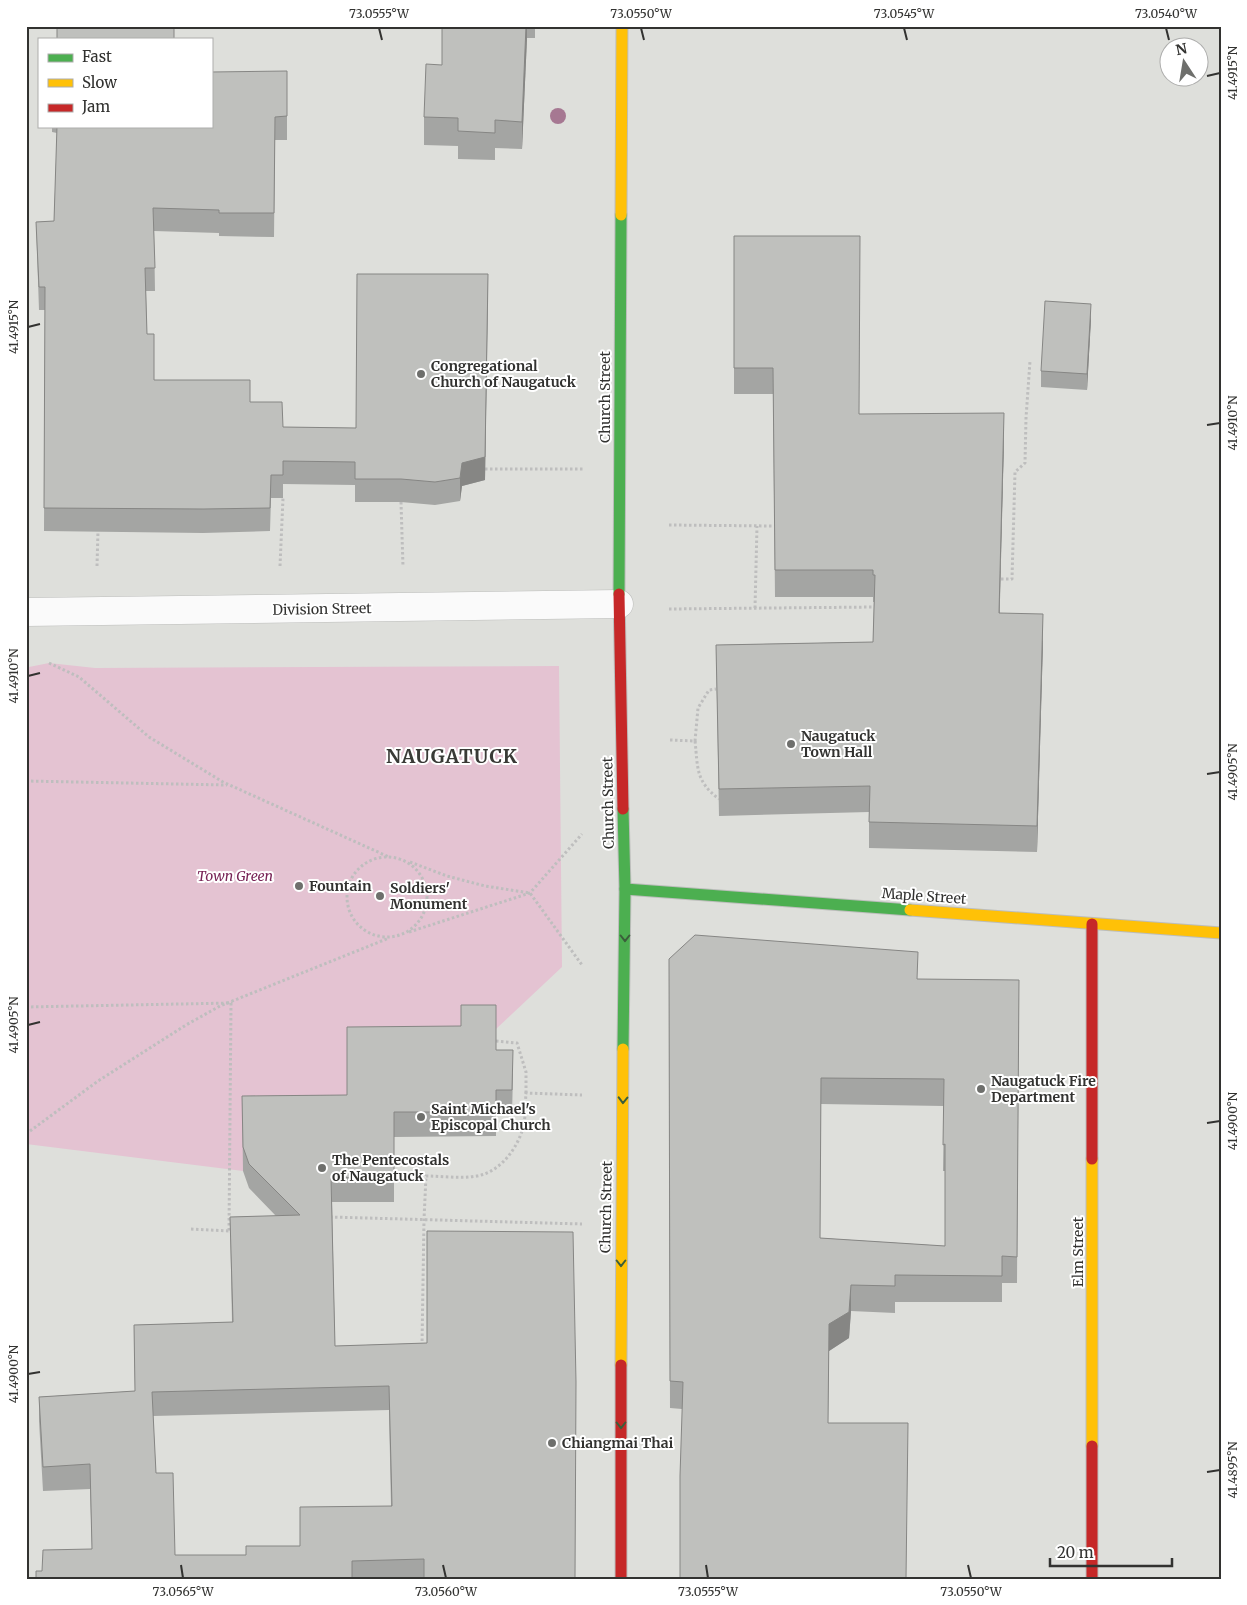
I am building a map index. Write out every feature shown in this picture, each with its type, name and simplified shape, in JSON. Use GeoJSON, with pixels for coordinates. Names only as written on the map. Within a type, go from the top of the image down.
{"type":"FeatureCollection","features":[{"type":"Feature","properties":{"kind":"street","name":"Church Street"},"geometry":{"type":"LineString","coordinates":[[621,1579],[621,1251],[625,889],[619,604],[622,26]]}},
{"type":"Feature","properties":{"kind":"street","name":"Division Street"},"geometry":{"type":"LineString","coordinates":[[26,612],[619,604]]}},
{"type":"Feature","properties":{"kind":"street","name":"Maple Street"},"geometry":{"type":"LineString","coordinates":[[625,889],[1221,933]]}},
{"type":"Feature","properties":{"kind":"street","name":"Elm Street"},"geometry":{"type":"LineString","coordinates":[[1092,924],[1092,1579]]}},
{"type":"Feature","properties":{"kind":"path"},"geometry":{"type":"LineString","coordinates":[[1001,579],[1012,579],[1015,472],[1025,462],[1030,361]]}},
{"type":"Feature","properties":{"kind":"path"},"geometry":{"type":"LineString","coordinates":[[485,469],[585,469]]}},
{"type":"Feature","properties":{"kind":"path"},"geometry":{"type":"LineString","coordinates":[[280,566],[283,498]]}},
{"type":"Feature","properties":{"kind":"path"},"geometry":{"type":"LineString","coordinates":[[401,502],[403,567]]}},
{"type":"Feature","properties":{"kind":"path"},"geometry":{"type":"LineString","coordinates":[[670,525],[774,526]]}},
{"type":"Feature","properties":{"kind":"path"},"geometry":{"type":"LineString","coordinates":[[756,608],[757,526]]}},
{"type":"Feature","properties":{"kind":"path"},"geometry":{"type":"LineString","coordinates":[[97,566],[98,531]]}},
{"type":"Feature","properties":{"kind":"path"},"geometry":{"type":"LineString","coordinates":[[669,609],[876,607],[876,615]]}},
{"type":"Feature","properties":{"kind":"path"},"geometry":{"type":"LineString","coordinates":[[49,663],[79,678],[149,737],[230,785],[389,857],[485,886],[530,893],[582,965]]}},
{"type":"Feature","properties":{"kind":"path"},"geometry":{"type":"LineString","coordinates":[[716,689],[709,690],[698,708],[695,741],[700,778],[711,792],[719,798]]}},
{"type":"Feature","properties":{"kind":"path"},"geometry":{"type":"LineString","coordinates":[[670,740],[695,741]]}},
{"type":"Feature","properties":{"kind":"path"},"geometry":{"type":"LineString","coordinates":[[26,781],[230,785]]}},
{"type":"Feature","properties":{"kind":"path"},"geometry":{"type":"LineString","coordinates":[[26,1134],[98,1081],[186,1025],[220,1006],[389,938],[530,893],[582,834]]}},
{"type":"Feature","properties":{"kind":"path"},"geometry":{"type":"LineString","coordinates":[[389,857],[376,858],[364,863],[354,873],[348,884],[346,897],[348,910],[354,921],[364,930],[376,936],[389,938]]}},
{"type":"Feature","properties":{"kind":"path"},"geometry":{"type":"LineString","coordinates":[[403,934],[414,928],[422,917],[427,905],[427,892],[424,880],[407,861]]}},
{"type":"Feature","properties":{"kind":"path"},"geometry":{"type":"LineString","coordinates":[[26,1007],[231,1003]]}},
{"type":"Feature","properties":{"kind":"path"},"geometry":{"type":"LineString","coordinates":[[229,1231],[231,1003]]}},
{"type":"Feature","properties":{"kind":"path"},"geometry":{"type":"LineString","coordinates":[[422,1348],[426,1176],[483,1175],[495,1168],[510,1154],[518,1142],[524,1126],[526,1072],[517,1043],[496,1041]]}},
{"type":"Feature","properties":{"kind":"path"},"geometry":{"type":"LineString","coordinates":[[526,1093],[582,1095]]}},
{"type":"Feature","properties":{"kind":"path"},"geometry":{"type":"LineString","coordinates":[[322,1216],[582,1224]]}},
{"type":"Feature","properties":{"kind":"path"},"geometry":{"type":"LineString","coordinates":[[191,1229],[229,1231],[229,1229],[238,1229]]}},
{"type":"Feature","properties":{"kind":"green space","name":"Town Green"},"geometry":{"type":"Polygon","coordinates":[[[49,663],[95,668],[559,666],[562,967],[496,1029],[347,1123],[243,1171],[26,1144],[26,670],[29,667],[49,663]]]}},
{"type":"Feature","properties":{"kind":"building"},"geometry":{"type":"Polygon","coordinates":[[[57,26],[174,26],[174,38],[57,38],[57,26]]]}},
{"type":"Feature","properties":{"kind":"building"},"geometry":{"type":"Polygon","coordinates":[[[442,26],[526,26],[522,122],[495,120],[495,133],[458,131],[458,118],[424,117],[426,64],[442,65],[442,26]]]}},
{"type":"Feature","properties":{"kind":"building"},"geometry":{"type":"Polygon","coordinates":[[[287,71],[287,116],[275,117],[274,213],[219,213],[219,210],[153,208],[155,268],[145,268],[147,334],[154,334],[154,380],[250,380],[250,402],[282,402],[283,427],[356,428],[357,274],[488,274],[485,457],[462,463],[460,478],[435,482],[401,479],[355,479],[355,462],[283,461],[283,475],[271,475],[270,508],[44,508],[45,287],[39,287],[36,222],[54,221],[57,128],[212,128],[212,72],[287,71]]]}},
{"type":"Feature","properties":{"kind":"building"},"geometry":{"type":"Polygon","coordinates":[[[734,236],[860,236],[859,414],[1004,413],[999,613],[1043,614],[1037,826],[869,822],[870,786],[719,789],[716,645],[873,642],[875,575],[873,575],[873,570],[775,570],[773,368],[734,368],[734,236]]]}},
{"type":"Feature","properties":{"kind":"building"},"geometry":{"type":"Polygon","coordinates":[[[1045,301],[1091,304],[1087,374],[1041,371],[1045,301]]]}},
{"type":"Feature","properties":{"kind":"building"},"geometry":{"type":"Polygon","coordinates":[[[695,935],[918,952],[917,979],[1019,980],[1017,1257],[1002,1256],[1002,1276],[895,1275],[895,1286],[851,1285],[849,1312],[829,1324],[828,1423],[908,1423],[906,1579],[680,1579],[680,1476],[683,1382],[670,1381],[669,959],[695,935]],[[821,1078],[820,1238],[945,1246],[944,1079],[821,1078]]]}},
{"type":"Feature","properties":{"kind":"building"},"geometry":{"type":"Polygon","coordinates":[[[461,1005],[496,1005],[496,1050],[513,1050],[512,1090],[496,1090],[496,1112],[394,1112],[394,1177],[331,1178],[335,1346],[427,1343],[427,1231],[573,1232],[576,1382],[575,1579],[424,1579],[424,1559],[352,1561],[352,1579],[36,1579],[36,1571],[42,1571],[43,1550],[92,1549],[90,1464],[43,1467],[39,1397],[135,1391],[134,1325],[233,1322],[230,1217],[300,1215],[249,1164],[243,1147],[242,1096],[347,1095],[347,1027],[461,1026],[461,1005]],[[389,1386],[152,1392],[156,1473],[173,1473],[175,1555],[246,1555],[246,1546],[300,1546],[300,1507],[392,1506],[389,1386]]]}},
{"type":"Feature","properties":{"kind":"traffic: fast"},"geometry":{"type":"LineString","coordinates":[[619,594],[621,215]]}},
{"type":"Feature","properties":{"kind":"traffic: fast"},"geometry":{"type":"LineString","coordinates":[[623,809],[625,889],[623,1049]]}},
{"type":"Feature","properties":{"kind":"traffic: fast"},"geometry":{"type":"LineString","coordinates":[[625,889],[910,910]]}},
{"type":"Feature","properties":{"kind":"traffic: slow"},"geometry":{"type":"LineString","coordinates":[[621,215],[622,26]]}},
{"type":"Feature","properties":{"kind":"traffic: slow"},"geometry":{"type":"LineString","coordinates":[[910,910],[1221,933]]}},
{"type":"Feature","properties":{"kind":"traffic: slow"},"geometry":{"type":"LineString","coordinates":[[621,1365],[623,1049]]}},
{"type":"Feature","properties":{"kind":"traffic: slow"},"geometry":{"type":"LineString","coordinates":[[1092,1159],[1092,1446]]}},
{"type":"Feature","properties":{"kind":"traffic: jam"},"geometry":{"type":"LineString","coordinates":[[619,594],[623,809]]}},
{"type":"Feature","properties":{"kind":"traffic: jam"},"geometry":{"type":"LineString","coordinates":[[1092,924],[1092,1159]]}},
{"type":"Feature","properties":{"kind":"traffic: jam"},"geometry":{"type":"LineString","coordinates":[[621,1365],[621,1579]]}},
{"type":"Feature","properties":{"kind":"traffic: jam"},"geometry":{"type":"LineString","coordinates":[[1092,1446],[1092,1579]]}},
{"type":"Feature","properties":{"kind":"place","name":"Congregational Church of Naugatuck"},"geometry":{"type":"Point","coordinates":[421,374]}},
{"type":"Feature","properties":{"kind":"place","name":"Naugatuck Town Hall"},"geometry":{"type":"Point","coordinates":[791,744]}},
{"type":"Feature","properties":{"kind":"place","name":"Fountain"},"geometry":{"type":"Point","coordinates":[299,886]}},
{"type":"Feature","properties":{"kind":"place","name":"Soldiers' Monument"},"geometry":{"type":"Point","coordinates":[380,896]}},
{"type":"Feature","properties":{"kind":"place","name":"Naugatuck Fire Department"},"geometry":{"type":"Point","coordinates":[981,1089]}},
{"type":"Feature","properties":{"kind":"place","name":"Saint Michael's Episcopal Church"},"geometry":{"type":"Point","coordinates":[421,1117]}},
{"type":"Feature","properties":{"kind":"place","name":"The Pentecostals of Naugatuck"},"geometry":{"type":"Point","coordinates":[322,1168]}},
{"type":"Feature","properties":{"kind":"place","name":"Chiangmai Thai"},"geometry":{"type":"Point","coordinates":[552,1443]}},
{"type":"Feature","properties":{"kind":"district","name":"NAUGATUCK"},"geometry":{"type":"Point","coordinates":[452,756]}}]}
